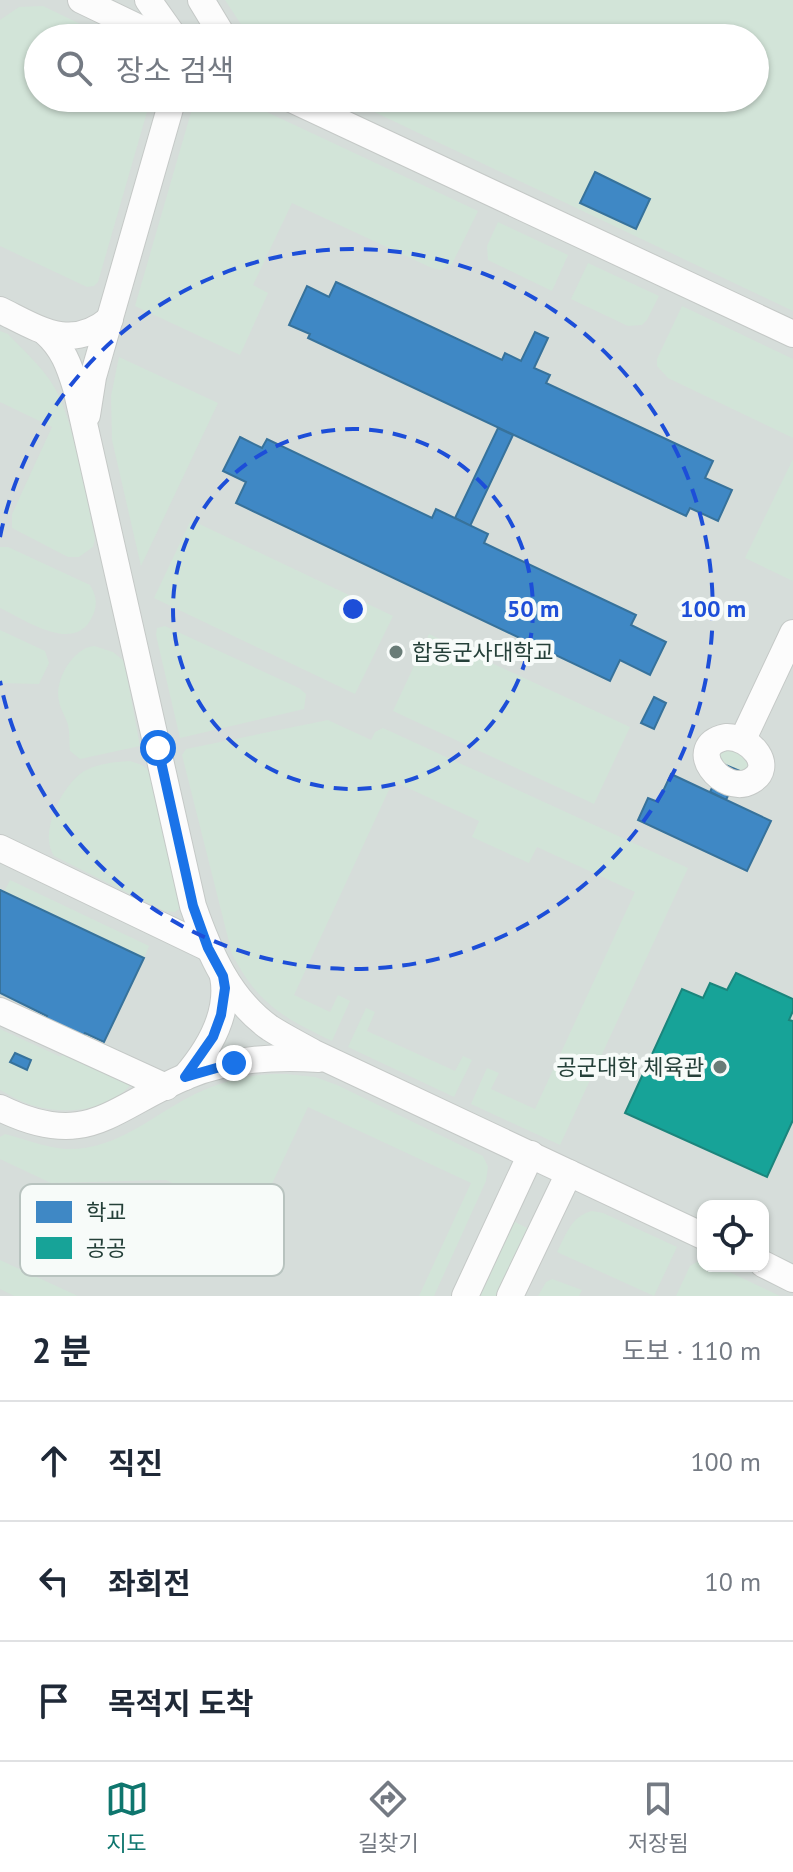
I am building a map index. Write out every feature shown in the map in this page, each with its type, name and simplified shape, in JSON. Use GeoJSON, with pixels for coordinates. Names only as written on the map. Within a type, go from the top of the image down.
{"type":"FeatureCollection","features":[{"type":"Feature","properties":{"kind":"street"},"geometry":{"type":"LineString","coordinates":[[81,0],[131,24]]}},
{"type":"Feature","properties":{"kind":"street"},"geometry":{"type":"LineString","coordinates":[[148,0],[165,24]]}},
{"type":"Feature","properties":{"kind":"street"},"geometry":{"type":"LineString","coordinates":[[201,0],[216,24]]}},
{"type":"Feature","properties":{"kind":"street"},"geometry":{"type":"LineString","coordinates":[[86,432],[89,397],[169,112]]}},
{"type":"Feature","properties":{"kind":"street"},"geometry":{"type":"LineString","coordinates":[[319,112],[793,334]]}},
{"type":"Feature","properties":{"kind":"street"},"geometry":{"type":"LineString","coordinates":[[0,310],[45,332],[65,354],[86,432],[193,906],[208,948],[223,976],[245,1006],[269,1027],[332,1061],[697,1233]]}},
{"type":"Feature","properties":{"kind":"street"},"geometry":{"type":"LineString","coordinates":[[45,332],[73,336],[89,333],[110,319]]}},
{"type":"Feature","properties":{"kind":"street"},"geometry":{"type":"LineString","coordinates":[[743,739],[793,633]]}},
{"type":"Feature","properties":{"kind":"street"},"geometry":{"type":"LineString","coordinates":[[0,848],[208,948]]}},
{"type":"Feature","properties":{"kind":"street"},"geometry":{"type":"LineString","coordinates":[[169,927],[181,930],[188,927],[192,922],[193,906]]}},
{"type":"Feature","properties":{"kind":"street"},"geometry":{"type":"LineString","coordinates":[[176,1082],[206,1049],[218,1024],[224,1000],[223,976]]}},
{"type":"Feature","properties":{"kind":"street"},"geometry":{"type":"LineString","coordinates":[[0,1011],[176,1082]]}},
{"type":"Feature","properties":{"kind":"street"},"geometry":{"type":"LineString","coordinates":[[0,1108],[28,1121],[58,1127],[82,1126],[110,1117],[176,1082],[221,1066],[251,1060],[296,1058],[332,1061]]}},
{"type":"Feature","properties":{"kind":"street"},"geometry":{"type":"LineString","coordinates":[[465,1296],[531,1154]]}},
{"type":"Feature","properties":{"kind":"street"},"geometry":{"type":"LineString","coordinates":[[510,1296],[569,1173]]}},
{"type":"Feature","properties":{"kind":"street"},"geometry":{"type":"LineString","coordinates":[[769,1267],[793,1279]]}},
{"type":"Feature","properties":{"kind":"shaded area","name":"합동군사대학교"},"geometry":{"type":"Polygon","coordinates":[[[0,0],[793,0],[793,1296],[0,1296],[0,0]]]}},
{"type":"Feature","properties":{"kind":"green space"},"geometry":{"type":"Polygon","coordinates":[[[225,0],[793,0],[793,311],[374,112],[769,112],[769,24],[241,24],[225,0]]]}},
{"type":"Feature","properties":{"kind":"green space"},"geometry":{"type":"Polygon","coordinates":[[[43,6],[80,24],[24,24],[24,112],[147,112],[98,282],[94,286],[87,287],[0,246],[0,20],[19,7],[43,6]]]}},
{"type":"Feature","properties":{"kind":"green space"},"geometry":{"type":"Polygon","coordinates":[[[191,112],[267,112],[478,211],[452,264],[440,270],[292,203],[253,285],[268,293],[240,355],[135,306],[191,112]]]}},
{"type":"Feature","properties":{"kind":"green space"},"geometry":{"type":"Polygon","coordinates":[[[498,222],[568,255],[552,291],[488,260],[487,246],[498,222]]]}},
{"type":"Feature","properties":{"kind":"green space"},"geometry":{"type":"Polygon","coordinates":[[[588,263],[659,296],[642,325],[628,326],[571,299],[588,263]]]}},
{"type":"Feature","properties":{"kind":"green space"},"geometry":{"type":"Polygon","coordinates":[[[682,306],[793,359],[793,438],[668,378],[657,366],[657,359],[682,306]]]}},
{"type":"Feature","properties":{"kind":"green space"},"geometry":{"type":"Polygon","coordinates":[[[0,331],[8,334],[43,371],[66,413],[95,539],[93,547],[79,557],[68,557],[12,528],[12,514],[52,427],[0,402],[0,331]]]}},
{"type":"Feature","properties":{"kind":"green space"},"geometry":{"type":"Polygon","coordinates":[[[119,357],[218,403],[141,566],[112,440],[111,396],[119,357]]]}},
{"type":"Feature","properties":{"kind":"green space"},"geometry":{"type":"Polygon","coordinates":[[[793,459],[793,581],[745,558],[793,459]]]}},
{"type":"Feature","properties":{"kind":"green space"},"geometry":{"type":"Polygon","coordinates":[[[191,520],[393,616],[355,694],[154,598],[191,520]]]}},
{"type":"Feature","properties":{"kind":"green space"},"geometry":{"type":"Polygon","coordinates":[[[0,547],[8,547],[90,585],[95,596],[95,607],[85,627],[75,633],[63,634],[36,626],[0,608],[0,547]]]}},
{"type":"Feature","properties":{"kind":"green space"},"geometry":{"type":"Polygon","coordinates":[[[165,626],[299,688],[306,694],[304,709],[180,738],[156,635],[157,628],[165,626]]]}},
{"type":"Feature","properties":{"kind":"green space"},"geometry":{"type":"Polygon","coordinates":[[[0,630],[45,651],[49,663],[39,684],[0,683],[0,630]]]}},
{"type":"Feature","properties":{"kind":"green space"},"geometry":{"type":"Polygon","coordinates":[[[429,634],[630,727],[594,804],[393,711],[429,634]]]}},
{"type":"Feature","properties":{"kind":"green space"},"geometry":{"type":"Polygon","coordinates":[[[94,646],[113,652],[124,661],[140,746],[80,759],[70,751],[68,725],[58,693],[59,684],[72,659],[79,652],[94,646]]]}},
{"type":"Feature","properties":{"kind":"green space"},"geometry":{"type":"Polygon","coordinates":[[[328,720],[371,740],[375,732],[383,728],[688,868],[560,1145],[471,1104],[487,1068],[499,1073],[491,1089],[535,1109],[635,892],[537,847],[529,863],[472,837],[479,821],[393,781],[294,995],[330,1012],[338,995],[350,1001],[332,1041],[273,1007],[252,985],[232,954],[182,755],[186,749],[328,720]]]}},
{"type":"Feature","properties":{"kind":"green space"},"geometry":{"type":"Polygon","coordinates":[[[725,742],[754,760],[740,777],[713,759],[725,742]]]}},
{"type":"Feature","properties":{"kind":"green space"},"geometry":{"type":"Polygon","coordinates":[[[130,761],[149,771],[180,901],[180,908],[175,912],[164,911],[54,856],[50,847],[50,824],[54,812],[73,781],[91,768],[130,761]]]}},
{"type":"Feature","properties":{"kind":"green space"},"geometry":{"type":"Polygon","coordinates":[[[10,880],[149,946],[144,958],[4,892],[10,880]]]}},
{"type":"Feature","properties":{"kind":"green space"},"geometry":{"type":"Polygon","coordinates":[[[366,1008],[375,1012],[367,1031],[455,1071],[463,1056],[472,1060],[454,1097],[348,1047],[366,1008]]]}},
{"type":"Feature","properties":{"kind":"green space"},"geometry":{"type":"Polygon","coordinates":[[[0,1029],[61,1057],[65,1048],[130,1081],[130,1085],[111,1101],[86,1109],[59,1110],[31,1105],[0,1090],[0,1029]]]}},
{"type":"Feature","properties":{"kind":"green space"},"geometry":{"type":"Polygon","coordinates":[[[274,1074],[315,1077],[337,1085],[483,1156],[488,1167],[486,1181],[434,1296],[419,1296],[471,1183],[308,1107],[272,1184],[174,1184],[166,1180],[51,1183],[0,1159],[0,1137],[5,1134],[57,1148],[84,1148],[118,1138],[179,1102],[217,1085],[239,1078],[274,1074]]]}},
{"type":"Feature","properties":{"kind":"green space"},"geometry":{"type":"Polygon","coordinates":[[[592,1211],[603,1213],[677,1247],[654,1296],[557,1252],[574,1222],[592,1211]]]}},
{"type":"Feature","properties":{"kind":"green space"},"geometry":{"type":"Polygon","coordinates":[[[513,1221],[529,1229],[499,1296],[479,1296],[513,1221]]]}},
{"type":"Feature","properties":{"kind":"green space"},"geometry":{"type":"Polygon","coordinates":[[[0,1260],[20,1269],[20,1276],[35,1276],[78,1296],[14,1296],[0,1289],[0,1260]]]}},
{"type":"Feature","properties":{"kind":"green space"},"geometry":{"type":"Polygon","coordinates":[[[697,1262],[697,1272],[730,1272],[780,1296],[676,1296],[690,1266],[697,1262]]]}},
{"type":"Feature","properties":{"kind":"green space"},"geometry":{"type":"Polygon","coordinates":[[[552,1279],[582,1290],[579,1296],[538,1296],[546,1282],[552,1279]]]}},
{"type":"Feature","properties":{"kind":"building: 학교"},"geometry":{"type":"Polygon","coordinates":[[[595,172],[650,199],[636,229],[580,203],[595,172]]]}},
{"type":"Feature","properties":{"kind":"building: 학교"},"geometry":{"type":"Polygon","coordinates":[[[336,282],[502,360],[505,353],[521,361],[535,332],[548,338],[534,368],[550,375],[546,383],[713,461],[705,478],[732,490],[718,521],[690,508],[686,516],[308,338],[310,334],[289,325],[307,286],[329,297],[336,282]]]}},
{"type":"Feature","properties":{"kind":"building: 학교"},"geometry":{"type":"Polygon","coordinates":[[[498,428],[513,435],[470,526],[455,518],[498,428]]]}},
{"type":"Feature","properties":{"kind":"building: 학교"},"geometry":{"type":"Polygon","coordinates":[[[240,437],[262,448],[267,439],[432,518],[436,509],[488,534],[484,543],[636,615],[631,625],[666,642],[650,675],[620,660],[610,681],[236,503],[246,482],[223,471],[240,437]]]}},
{"type":"Feature","properties":{"kind":"building: 학교"},"geometry":{"type":"Polygon","coordinates":[[[654,697],[666,703],[654,729],[641,723],[654,697]]]}},
{"type":"Feature","properties":{"kind":"building: 학교"},"geometry":{"type":"Polygon","coordinates":[[[723,764],[740,771],[726,800],[710,792],[723,764]]]}},
{"type":"Feature","properties":{"kind":"building: 학교"},"geometry":{"type":"Polygon","coordinates":[[[671,774],[771,821],[747,871],[638,820],[648,798],[658,802],[671,774]]]}},
{"type":"Feature","properties":{"kind":"building: 학교"},"geometry":{"type":"Polygon","coordinates":[[[0,890],[144,958],[104,1042],[85,1033],[80,1044],[42,1025],[47,1016],[0,993],[0,890]]]}},
{"type":"Feature","properties":{"kind":"building: 학교"},"geometry":{"type":"Polygon","coordinates":[[[15,1053],[31,1060],[27,1070],[10,1062],[15,1053]]]}},
{"type":"Feature","properties":{"kind":"building: 공공","name":"공군대학 체육관"},"geometry":{"type":"Polygon","coordinates":[[[736,973],[793,999],[789,1020],[793,1021],[793,1120],[767,1177],[625,1113],[682,989],[703,998],[710,983],[727,990],[736,973]]]}},
{"type":"Feature","properties":{"kind":"place","name":"합동군사대학교"},"geometry":{"type":"Point","coordinates":[396,652]}},
{"type":"Feature","properties":{"kind":"place","name":"공군대학 체육관"},"geometry":{"type":"Point","coordinates":[720,1067]}},
{"type":"Feature","properties":{"kind":"route"},"geometry":{"type":"LineString","coordinates":[[158,748],[193,906],[208,948],[223,976],[225,988],[221,1015],[213,1037],[185,1077],[234,1063]]}}]}
